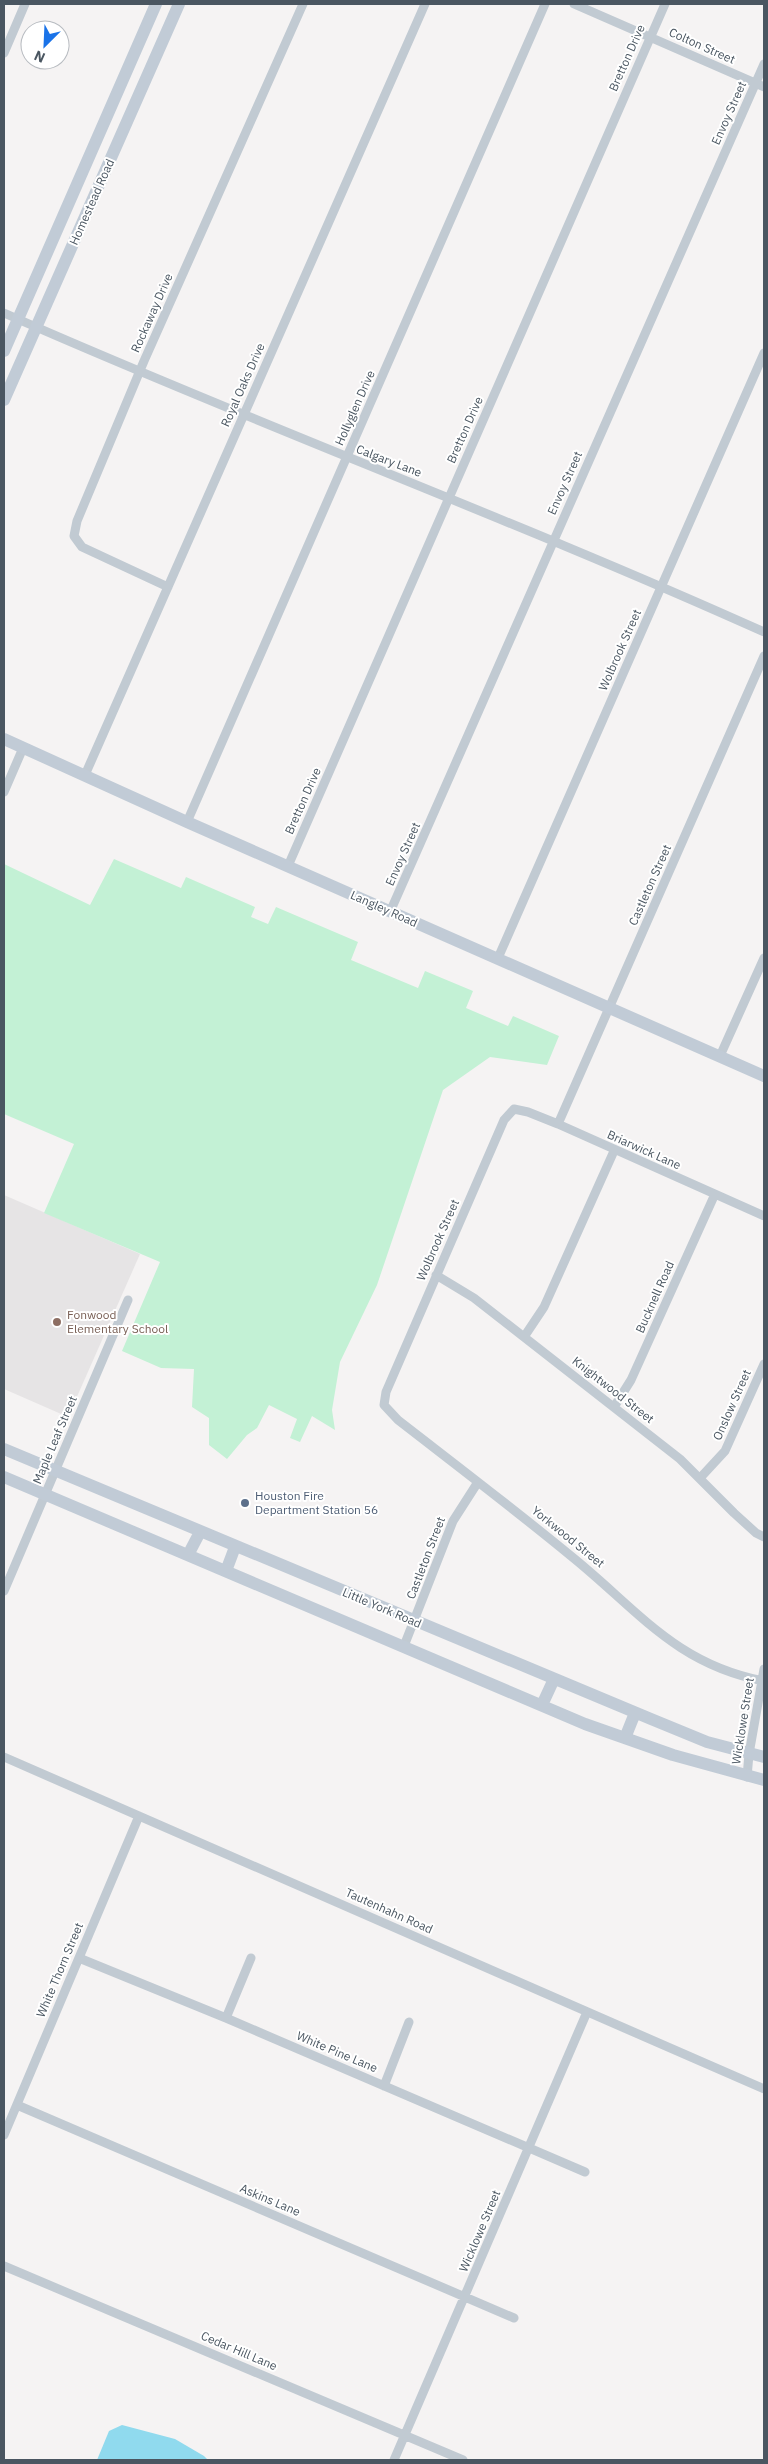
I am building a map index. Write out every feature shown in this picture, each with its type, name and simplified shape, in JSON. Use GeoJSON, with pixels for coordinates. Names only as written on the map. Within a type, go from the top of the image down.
{"type":"FeatureCollection","features":[{"type":"Feature","properties":{"kind":"main road","name":"Homestead Road"},"geometry":{"type":"LineString","coordinates":[[4,351],[156,4]]}},
{"type":"Feature","properties":{"kind":"main road","name":"Homestead Road"},"geometry":{"type":"LineString","coordinates":[[4,400],[179,4]]}},
{"type":"Feature","properties":{"kind":"main road"},"geometry":{"type":"LineString","coordinates":[[122,79],[143,88]]}},
{"type":"Feature","properties":{"kind":"main road"},"geometry":{"type":"LineString","coordinates":[[76,185],[96,193]]}},
{"type":"Feature","properties":{"kind":"main road","name":"Langley Road"},"geometry":{"type":"LineString","coordinates":[[4,739],[187,822],[390,912],[610,1006],[764,1076]]}},
{"type":"Feature","properties":{"kind":"main road","name":"Little York Road"},"geometry":{"type":"LineString","coordinates":[[4,1449],[635,1713],[707,1742],[764,1757]]}},
{"type":"Feature","properties":{"kind":"main road"},"geometry":{"type":"LineString","coordinates":[[4,1478],[542,1705],[625,1738],[747,1777],[764,1780]]}},
{"type":"Feature","properties":{"kind":"main road"},"geometry":{"type":"LineString","coordinates":[[188,1555],[200,1532]]}},
{"type":"Feature","properties":{"kind":"main road"},"geometry":{"type":"LineString","coordinates":[[226,1571],[236,1546]]}},
{"type":"Feature","properties":{"kind":"main road"},"geometry":{"type":"LineString","coordinates":[[542,1705],[554,1679]]}},
{"type":"Feature","properties":{"kind":"main road"},"geometry":{"type":"LineString","coordinates":[[625,1738],[635,1713]]}},
{"type":"Feature","properties":{"kind":"street"},"geometry":{"type":"LineString","coordinates":[[4,53],[25,4]]}},
{"type":"Feature","properties":{"kind":"street","name":"Rockaway Drive"},"geometry":{"type":"LineString","coordinates":[[168,587],[101,558],[82,547],[74,536],[82,504],[304,4]]}},
{"type":"Feature","properties":{"kind":"street","name":"Royal Oaks Drive"},"geometry":{"type":"LineString","coordinates":[[85,776],[425,4]]}},
{"type":"Feature","properties":{"kind":"street","name":"Hollyglen Drive"},"geometry":{"type":"LineString","coordinates":[[187,822],[546,4]]}},
{"type":"Feature","properties":{"kind":"street","name":"Colton Street"},"geometry":{"type":"LineString","coordinates":[[574,4],[760,86]]}},
{"type":"Feature","properties":{"kind":"street","name":"Bretton Drive"},"geometry":{"type":"LineString","coordinates":[[288,866],[665,4]]}},
{"type":"Feature","properties":{"kind":"street","name":"Envoy Street"},"geometry":{"type":"LineString","coordinates":[[390,912],[553,542],[760,86],[764,64]]}},
{"type":"Feature","properties":{"kind":"street","name":"Calgary Lane"},"geometry":{"type":"LineString","coordinates":[[4,313],[139,373],[662,586],[764,632]]}},
{"type":"Feature","properties":{"kind":"street","name":"Wolbrook Street"},"geometry":{"type":"LineString","coordinates":[[498,958],[764,352]]}},
{"type":"Feature","properties":{"kind":"street","name":"Castleton Street"},"geometry":{"type":"LineString","coordinates":[[558,1124],[764,656]]}},
{"type":"Feature","properties":{"kind":"street"},"geometry":{"type":"LineString","coordinates":[[4,792],[23,748]]}},
{"type":"Feature","properties":{"kind":"street"},"geometry":{"type":"LineString","coordinates":[[720,1056],[764,958]]}},
{"type":"Feature","properties":{"kind":"street","name":"Wolbrook Street"},"geometry":{"type":"LineString","coordinates":[[389,1384],[504,1120],[514,1109]]}},
{"type":"Feature","properties":{"kind":"street","name":"Briarwick Lane"},"geometry":{"type":"LineString","coordinates":[[514,1109],[528,1112],[558,1124],[764,1216]]}},
{"type":"Feature","properties":{"kind":"street"},"geometry":{"type":"LineString","coordinates":[[524,1337],[544,1307],[614,1150]]}},
{"type":"Feature","properties":{"kind":"street","name":"Bucknell Road"},"geometry":{"type":"LineString","coordinates":[[614,1407],[631,1380],[715,1194]]}},
{"type":"Feature","properties":{"kind":"street","name":"Knightwood Street"},"geometry":{"type":"LineString","coordinates":[[436,1275],[474,1298],[614,1407],[701,1477],[734,1513],[764,1538]]}},
{"type":"Feature","properties":{"kind":"street","name":"Maple Leaf Street"},"geometry":{"type":"LineString","coordinates":[[4,1591],[128,1300]]}},
{"type":"Feature","properties":{"kind":"street","name":"Onslow Street"},"geometry":{"type":"LineString","coordinates":[[701,1477],[725,1451],[764,1364]]}},
{"type":"Feature","properties":{"kind":"street","name":"Yorkwood Street"},"geometry":{"type":"LineString","coordinates":[[389,1384],[384,1405],[398,1420],[596,1576],[635,1614],[671,1643],[714,1666],[763,1681]]}},
{"type":"Feature","properties":{"kind":"street","name":"Castleton Street"},"geometry":{"type":"LineString","coordinates":[[404,1646],[453,1521],[478,1482]]}},
{"type":"Feature","properties":{"kind":"street","name":"Wicklowe Street"},"geometry":{"type":"LineString","coordinates":[[747,1777],[749,1754],[764,1669]]}},
{"type":"Feature","properties":{"kind":"street","name":"Tautenhahn Road"},"geometry":{"type":"LineString","coordinates":[[4,1757],[764,2089]]}},
{"type":"Feature","properties":{"kind":"street","name":"White Thorn Street"},"geometry":{"type":"LineString","coordinates":[[4,2135],[139,1816]]}},
{"type":"Feature","properties":{"kind":"street","name":"White Pine Lane"},"geometry":{"type":"LineString","coordinates":[[79,1958],[226,2018],[585,2172]]}},
{"type":"Feature","properties":{"kind":"street"},"geometry":{"type":"LineString","coordinates":[[226,2018],[251,1958]]}},
{"type":"Feature","properties":{"kind":"street","name":"Wicklowe Street"},"geometry":{"type":"LineString","coordinates":[[394,2460],[587,2012]]}},
{"type":"Feature","properties":{"kind":"street"},"geometry":{"type":"LineString","coordinates":[[384,2086],[409,2022]]}},
{"type":"Feature","properties":{"kind":"street","name":"Askins Lane"},"geometry":{"type":"LineString","coordinates":[[17,2105],[514,2318]]}},
{"type":"Feature","properties":{"kind":"street","name":"Cedar Hill Lane"},"geometry":{"type":"LineString","coordinates":[[4,2266],[463,2460]]}},
{"type":"Feature","properties":{"kind":"shaded area","name":"Fonwood Elementary School"},"geometry":{"type":"Polygon","coordinates":[[[4,1195],[140,1254],[68,1417],[4,1389],[4,1195]]]}},
{"type":"Feature","properties":{"kind":"green space"},"geometry":{"type":"Polygon","coordinates":[[[114,859],[181,888],[186,877],[255,907],[251,917],[268,924],[276,907],[358,942],[351,960],[418,988],[425,971],[473,991],[466,1008],[508,1026],[513,1016],[559,1036],[547,1065],[490,1057],[443,1090],[377,1285],[340,1362],[332,1410],[335,1430],[312,1416],[300,1442],[290,1438],[297,1419],[269,1405],[257,1428],[247,1435],[227,1459],[209,1445],[209,1418],[192,1407],[194,1369],[161,1368],[122,1351],[160,1262],[44,1213],[74,1144],[4,1114],[4,864],[90,905],[114,859]]]}},
{"type":"Feature","properties":{"kind":"water"},"geometry":{"type":"Polygon","coordinates":[[[122,2425],[175,2439],[208,2460],[97,2460],[109,2431],[122,2425]]]}},
{"type":"Feature","properties":{"kind":"place","name":"Fonwood Elementary School"},"geometry":{"type":"Point","coordinates":[57,1322]}},
{"type":"Feature","properties":{"kind":"place","name":"Houston Fire Department Station 56"},"geometry":{"type":"Point","coordinates":[245,1503]}}]}
